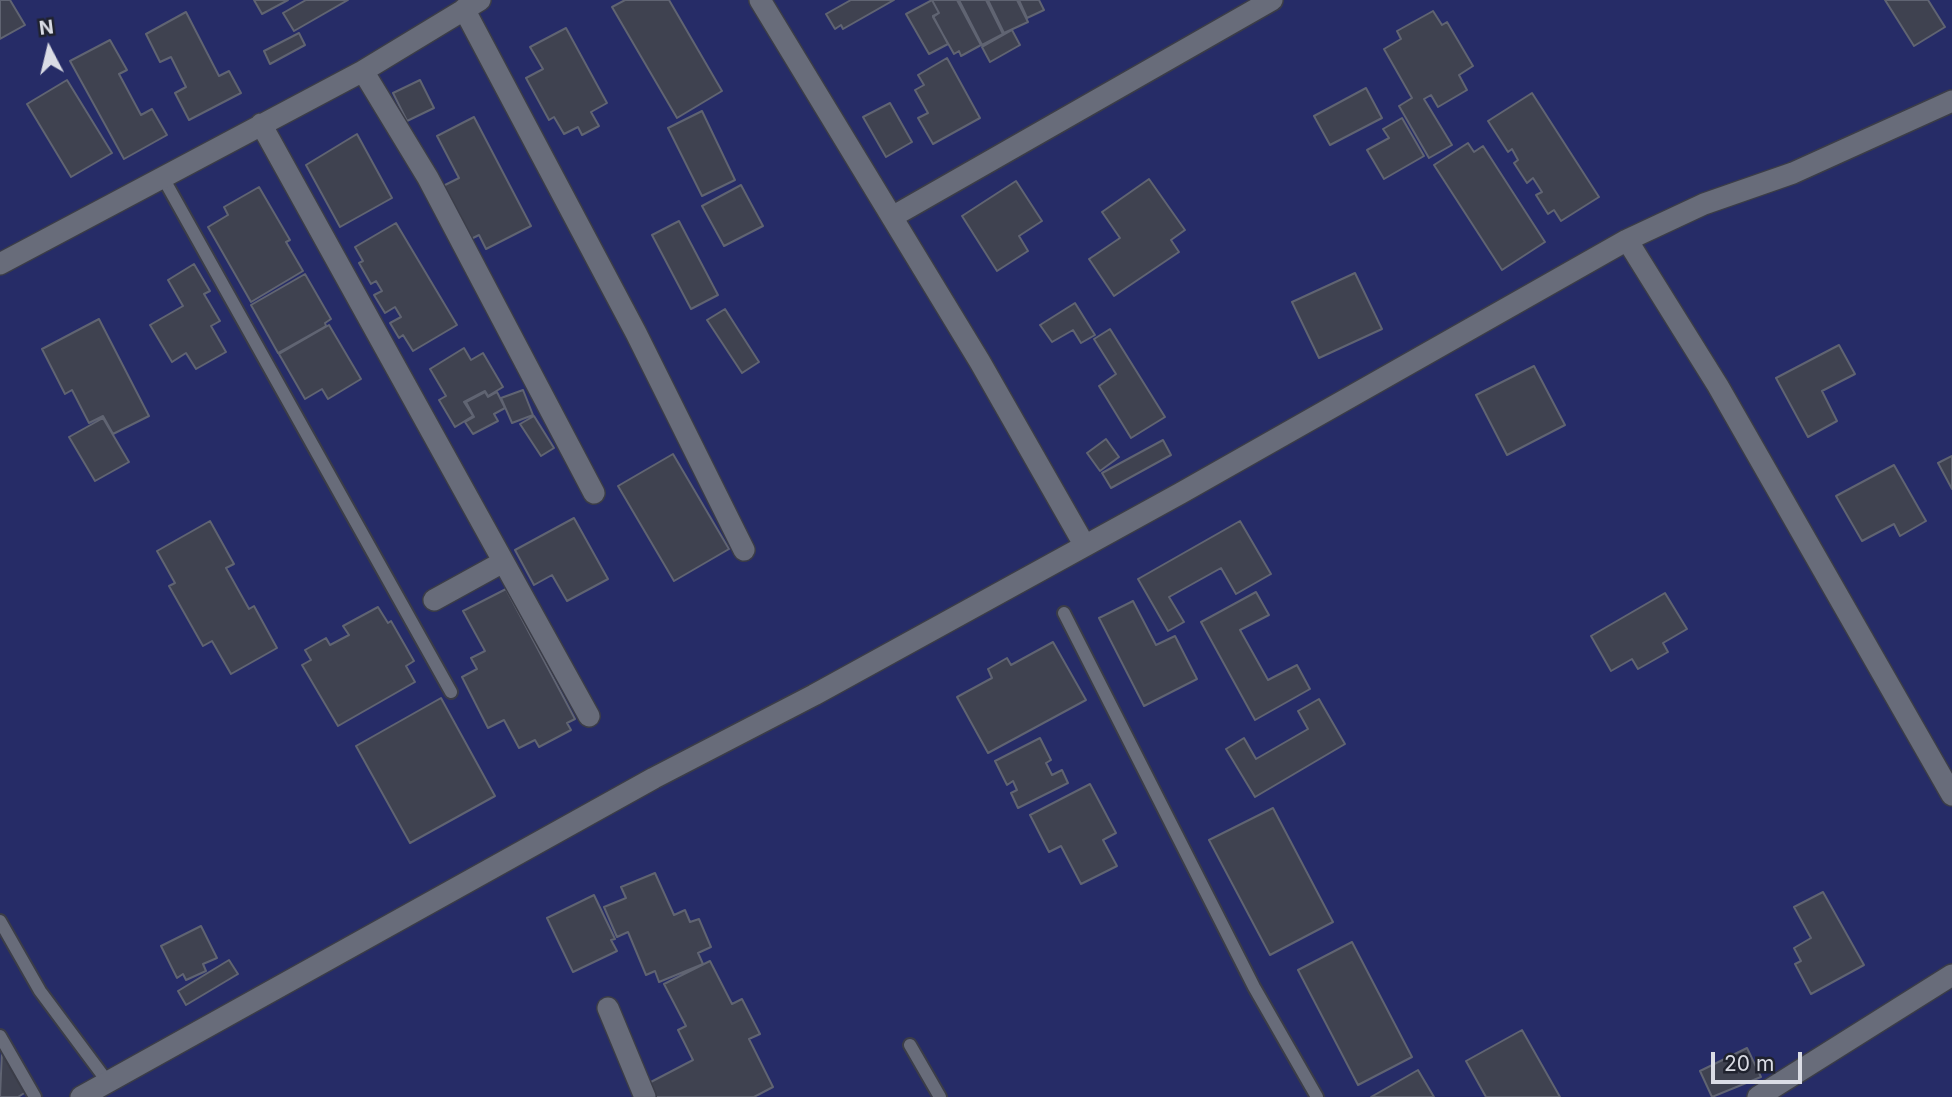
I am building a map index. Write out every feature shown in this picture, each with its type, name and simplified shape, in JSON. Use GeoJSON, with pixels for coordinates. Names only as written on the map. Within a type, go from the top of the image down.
{"type":"FeatureCollection","features":[{"type":"Feature","properties":{"kind":"street"},"geometry":{"type":"LineString","coordinates":[[760,0],[1085,546]]}},
{"type":"Feature","properties":{"kind":"street"},"geometry":{"type":"LineString","coordinates":[[892,218],[1272,0]]}},
{"type":"Feature","properties":{"kind":"street"},"geometry":{"type":"LineString","coordinates":[[0,264],[363,71],[472,5],[744,550]]}},
{"type":"Feature","properties":{"kind":"street"},"geometry":{"type":"LineString","coordinates":[[363,71],[428,178],[594,493]]}},
{"type":"Feature","properties":{"kind":"street"},"geometry":{"type":"LineString","coordinates":[[81,1097],[654,778],[814,695],[1085,546],[1627,240],[1704,204],[1793,173],[1951,106]]}},
{"type":"Feature","properties":{"kind":"street"},"geometry":{"type":"LineString","coordinates":[[261,124],[589,716]]}},
{"type":"Feature","properties":{"kind":"street"},"geometry":{"type":"LineString","coordinates":[[1627,240],[1718,386],[1952,795]]}},
{"type":"Feature","properties":{"kind":"street"},"geometry":{"type":"LineString","coordinates":[[434,600],[503,562]]}},
{"type":"Feature","properties":{"kind":"street"},"geometry":{"type":"LineString","coordinates":[[1758,1097],[1952,975]]}},
{"type":"Feature","properties":{"kind":"street"},"geometry":{"type":"LineString","coordinates":[[608,1008],[645,1097]]}},
{"type":"Feature","properties":{"kind":"lane"},"geometry":{"type":"LineString","coordinates":[[162,176],[451,692]]}},
{"type":"Feature","properties":{"kind":"lane"},"geometry":{"type":"LineString","coordinates":[[1064,613],[1254,987],[1317,1097]]}},
{"type":"Feature","properties":{"kind":"lane"},"geometry":{"type":"LineString","coordinates":[[0,922],[40,991],[107,1081]]}},
{"type":"Feature","properties":{"kind":"lane"},"geometry":{"type":"LineString","coordinates":[[0,1036],[35,1097]]}},
{"type":"Feature","properties":{"kind":"lane"},"geometry":{"type":"LineString","coordinates":[[910,1045],[940,1097]]}},
{"type":"Feature","properties":{"kind":"shaded area"},"geometry":{"type":"Polygon","coordinates":[[[0,0],[1952,0],[1952,1097],[0,1097],[0,0]]]}},
{"type":"Feature","properties":{"kind":"building"},"geometry":{"type":"Polygon","coordinates":[[[0,0],[10,0],[25,25],[0,39],[0,0]]]}},
{"type":"Feature","properties":{"kind":"building"},"geometry":{"type":"Polygon","coordinates":[[[254,0],[288,0],[262,14],[254,0]]]}},
{"type":"Feature","properties":{"kind":"building"},"geometry":{"type":"Polygon","coordinates":[[[306,0],[348,0],[294,31],[283,13],[306,0]]]}},
{"type":"Feature","properties":{"kind":"building"},"geometry":{"type":"Polygon","coordinates":[[[625,0],[669,0],[722,91],[677,118],[612,7],[625,0]]]}},
{"type":"Feature","properties":{"kind":"building"},"geometry":{"type":"Polygon","coordinates":[[[851,0],[894,0],[843,29],[841,25],[835,29],[826,14],[851,0]]]}},
{"type":"Feature","properties":{"kind":"building"},"geometry":{"type":"Polygon","coordinates":[[[932,0],[957,0],[981,45],[961,56],[959,51],[954,54],[933,17],[939,13],[932,0]]]}},
{"type":"Feature","properties":{"kind":"building"},"geometry":{"type":"Polygon","coordinates":[[[932,0],[939,13],[933,16],[948,44],[929,54],[906,14],[932,0]]]}},
{"type":"Feature","properties":{"kind":"building"},"geometry":{"type":"Polygon","coordinates":[[[959,0],[986,0],[1003,34],[982,45],[959,0]]]}},
{"type":"Feature","properties":{"kind":"building"},"geometry":{"type":"Polygon","coordinates":[[[988,0],[1017,0],[1028,22],[1004,33],[988,0]]]}},
{"type":"Feature","properties":{"kind":"building"},"geometry":{"type":"Polygon","coordinates":[[[1019,0],[1039,0],[1044,10],[1027,18],[1019,0]]]}},
{"type":"Feature","properties":{"kind":"building"},"geometry":{"type":"Polygon","coordinates":[[[1885,0],[1928,0],[1945,27],[1914,46],[1885,0]]]}},
{"type":"Feature","properties":{"kind":"building"},"geometry":{"type":"Polygon","coordinates":[[[1433,11],[1442,25],[1447,22],[1473,66],[1459,75],[1467,90],[1438,107],[1431,95],[1424,99],[1452,145],[1429,158],[1399,106],[1412,98],[1384,49],[1401,39],[1397,31],[1433,11]]]}},
{"type":"Feature","properties":{"kind":"building"},"geometry":{"type":"Polygon","coordinates":[[[186,12],[219,76],[229,71],[241,93],[189,120],[175,93],[186,87],[171,57],[160,62],[146,34],[186,12]]]}},
{"type":"Feature","properties":{"kind":"building"},"geometry":{"type":"Polygon","coordinates":[[[566,28],[607,103],[591,112],[599,126],[582,135],[578,127],[564,134],[554,117],[549,120],[526,78],[543,69],[530,47],[566,28]]]}},
{"type":"Feature","properties":{"kind":"building"},"geometry":{"type":"Polygon","coordinates":[[[1012,30],[1020,45],[990,62],[982,47],[1012,30]]]}},
{"type":"Feature","properties":{"kind":"building"},"geometry":{"type":"Polygon","coordinates":[[[299,33],[305,45],[270,64],[264,51],[299,33]]]}},
{"type":"Feature","properties":{"kind":"building"},"geometry":{"type":"Polygon","coordinates":[[[110,40],[127,70],[119,74],[141,115],[152,109],[167,135],[124,159],[70,61],[110,40]]]}},
{"type":"Feature","properties":{"kind":"building"},"geometry":{"type":"Polygon","coordinates":[[[947,58],[980,118],[933,144],[918,118],[928,113],[915,90],[924,85],[918,75],[947,58]]]}},
{"type":"Feature","properties":{"kind":"building"},"geometry":{"type":"Polygon","coordinates":[[[67,80],[112,153],[71,177],[27,104],[67,80]]]}},
{"type":"Feature","properties":{"kind":"building"},"geometry":{"type":"Polygon","coordinates":[[[420,80],[434,108],[407,121],[393,93],[420,80]]]}},
{"type":"Feature","properties":{"kind":"building"},"geometry":{"type":"Polygon","coordinates":[[[1366,88],[1382,118],[1330,145],[1314,116],[1366,88]]]}},
{"type":"Feature","properties":{"kind":"building"},"geometry":{"type":"Polygon","coordinates":[[[1532,93],[1599,197],[1561,221],[1554,210],[1548,214],[1536,195],[1542,192],[1533,178],[1527,183],[1514,163],[1518,160],[1512,149],[1508,152],[1488,121],[1532,93]]]}},
{"type":"Feature","properties":{"kind":"building"},"geometry":{"type":"Polygon","coordinates":[[[890,103],[912,142],[886,157],[863,117],[890,103]]]}},
{"type":"Feature","properties":{"kind":"building"},"geometry":{"type":"Polygon","coordinates":[[[702,111],[735,180],[702,196],[668,128],[702,111]]]}},
{"type":"Feature","properties":{"kind":"building"},"geometry":{"type":"Polygon","coordinates":[[[474,117],[531,226],[486,249],[479,235],[469,240],[441,187],[459,178],[437,136],[474,117]]]}},
{"type":"Feature","properties":{"kind":"building"},"geometry":{"type":"Polygon","coordinates":[[[1402,118],[1424,156],[1384,179],[1367,150],[1389,138],[1383,129],[1402,118]]]}},
{"type":"Feature","properties":{"kind":"building"},"geometry":{"type":"Polygon","coordinates":[[[357,134],[392,198],[340,227],[306,165],[357,134]]]}},
{"type":"Feature","properties":{"kind":"building"},"geometry":{"type":"Polygon","coordinates":[[[1468,143],[1474,152],[1483,146],[1545,242],[1502,270],[1434,165],[1468,143]]]}},
{"type":"Feature","properties":{"kind":"building"},"geometry":{"type":"Polygon","coordinates":[[[1149,179],[1185,230],[1171,240],[1179,252],[1114,296],[1089,259],[1120,238],[1102,212],[1149,179]]]}},
{"type":"Feature","properties":{"kind":"building"},"geometry":{"type":"Polygon","coordinates":[[[1016,181],[1042,221],[1019,236],[1028,251],[997,271],[962,216],[1016,181]]]}},
{"type":"Feature","properties":{"kind":"building"},"geometry":{"type":"Polygon","coordinates":[[[741,185],[763,226],[724,246],[702,206],[741,185]]]}},
{"type":"Feature","properties":{"kind":"building"},"geometry":{"type":"Polygon","coordinates":[[[259,187],[290,240],[286,242],[303,271],[251,302],[208,227],[228,215],[224,207],[259,187]]]}},
{"type":"Feature","properties":{"kind":"building"},"geometry":{"type":"Polygon","coordinates":[[[679,221],[718,295],[691,309],[652,235],[679,221]]]}},
{"type":"Feature","properties":{"kind":"building"},"geometry":{"type":"Polygon","coordinates":[[[396,223],[457,325],[413,351],[403,335],[399,338],[390,323],[401,317],[395,307],[385,313],[374,295],[382,291],[376,281],[371,284],[359,263],[363,261],[355,247],[396,223]]]}},
{"type":"Feature","properties":{"kind":"building"},"geometry":{"type":"Polygon","coordinates":[[[194,264],[210,291],[204,294],[220,321],[211,326],[226,352],[196,369],[186,353],[172,362],[150,325],[183,306],[168,280],[194,264]]]}},
{"type":"Feature","properties":{"kind":"building"},"geometry":{"type":"Polygon","coordinates":[[[1355,273],[1382,329],[1319,358],[1292,302],[1355,273]]]}},
{"type":"Feature","properties":{"kind":"building"},"geometry":{"type":"Polygon","coordinates":[[[305,274],[331,319],[325,323],[326,326],[278,353],[251,305],[305,274]]]}},
{"type":"Feature","properties":{"kind":"building"},"geometry":{"type":"Polygon","coordinates":[[[1075,303],[1095,335],[1081,343],[1073,330],[1052,342],[1040,325],[1075,303]]]}},
{"type":"Feature","properties":{"kind":"building"},"geometry":{"type":"Polygon","coordinates":[[[725,309],[759,362],[742,373],[707,320],[725,309]]]}},
{"type":"Feature","properties":{"kind":"building"},"geometry":{"type":"Polygon","coordinates":[[[99,319],[149,416],[113,434],[103,416],[89,423],[72,390],[65,394],[42,349],[99,319]]]}},
{"type":"Feature","properties":{"kind":"building"},"geometry":{"type":"Polygon","coordinates":[[[329,325],[361,379],[328,399],[322,389],[305,399],[279,354],[329,325]]]}},
{"type":"Feature","properties":{"kind":"building"},"geometry":{"type":"Polygon","coordinates":[[[1110,329],[1165,417],[1131,438],[1099,386],[1116,374],[1094,339],[1110,329]]]}},
{"type":"Feature","properties":{"kind":"building"},"geometry":{"type":"Polygon","coordinates":[[[1839,345],[1855,374],[1822,391],[1837,421],[1808,437],[1776,378],[1839,345]]]}},
{"type":"Feature","properties":{"kind":"building"},"geometry":{"type":"Polygon","coordinates":[[[464,348],[471,360],[483,353],[503,387],[488,396],[485,391],[464,402],[473,416],[455,427],[439,400],[446,396],[430,369],[464,348]]]}},
{"type":"Feature","properties":{"kind":"building"},"geometry":{"type":"Polygon","coordinates":[[[1534,366],[1565,425],[1507,455],[1476,395],[1534,366]]]}},
{"type":"Feature","properties":{"kind":"building"},"geometry":{"type":"Polygon","coordinates":[[[523,390],[533,415],[512,423],[501,398],[523,390]]]}},
{"type":"Feature","properties":{"kind":"building"},"geometry":{"type":"Polygon","coordinates":[[[485,392],[488,397],[497,392],[505,408],[494,414],[498,421],[473,434],[465,422],[474,417],[466,402],[485,392]]]}},
{"type":"Feature","properties":{"kind":"building"},"geometry":{"type":"Polygon","coordinates":[[[534,416],[554,448],[541,456],[520,424],[534,416]]]}},
{"type":"Feature","properties":{"kind":"building"},"geometry":{"type":"Polygon","coordinates":[[[103,418],[129,462],[95,481],[69,437],[103,418]]]}},
{"type":"Feature","properties":{"kind":"building"},"geometry":{"type":"Polygon","coordinates":[[[1106,439],[1119,457],[1100,471],[1087,453],[1106,439]]]}},
{"type":"Feature","properties":{"kind":"building"},"geometry":{"type":"Polygon","coordinates":[[[1163,440],[1171,455],[1111,488],[1102,473],[1163,440]]]}},
{"type":"Feature","properties":{"kind":"building"},"geometry":{"type":"Polygon","coordinates":[[[673,454],[729,549],[674,581],[618,486],[673,454]]]}},
{"type":"Feature","properties":{"kind":"building"},"geometry":{"type":"Polygon","coordinates":[[[1952,456],[1952,489],[1938,463],[1952,456]]]}},
{"type":"Feature","properties":{"kind":"building"},"geometry":{"type":"Polygon","coordinates":[[[1894,465],[1926,521],[1900,536],[1894,524],[1862,541],[1836,496],[1894,465]]]}},
{"type":"Feature","properties":{"kind":"building"},"geometry":{"type":"Polygon","coordinates":[[[574,518],[608,579],[567,601],[552,575],[534,585],[515,550],[574,518]]]}},
{"type":"Feature","properties":{"kind":"building"},"geometry":{"type":"Polygon","coordinates":[[[210,521],[234,564],[226,568],[249,609],[254,606],[277,648],[231,674],[212,641],[203,646],[169,586],[175,583],[157,551],[210,521]]]}},
{"type":"Feature","properties":{"kind":"building"},"geometry":{"type":"Polygon","coordinates":[[[1240,521],[1271,574],[1236,594],[1221,568],[1169,597],[1184,622],[1168,631],[1138,579],[1240,521]]]}},
{"type":"Feature","properties":{"kind":"building"},"geometry":{"type":"Polygon","coordinates":[[[506,589],[575,719],[567,723],[571,730],[539,747],[535,740],[519,748],[504,720],[488,728],[462,677],[477,669],[471,658],[485,651],[463,611],[506,589]]]}},
{"type":"Feature","properties":{"kind":"building"},"geometry":{"type":"Polygon","coordinates":[[[1256,592],[1269,615],[1240,630],[1268,680],[1297,665],[1310,689],[1255,720],[1201,622],[1256,592]]]}},
{"type":"Feature","properties":{"kind":"building"},"geometry":{"type":"Polygon","coordinates":[[[1665,593],[1687,629],[1663,643],[1668,652],[1638,669],[1632,659],[1611,671],[1591,636],[1665,593]]]}},
{"type":"Feature","properties":{"kind":"building"},"geometry":{"type":"Polygon","coordinates":[[[1133,601],[1156,645],[1175,636],[1197,679],[1144,706],[1099,618],[1133,601]]]}},
{"type":"Feature","properties":{"kind":"building"},"geometry":{"type":"Polygon","coordinates":[[[378,607],[388,623],[391,621],[414,661],[406,666],[415,682],[338,726],[302,665],[311,660],[305,650],[326,638],[330,645],[349,635],[343,626],[378,607]]]}},
{"type":"Feature","properties":{"kind":"building"},"geometry":{"type":"Polygon","coordinates":[[[1053,642],[1086,700],[988,753],[957,697],[992,678],[988,669],[1007,658],[1011,665],[1053,642]]]}},
{"type":"Feature","properties":{"kind":"building"},"geometry":{"type":"Polygon","coordinates":[[[441,698],[495,796],[410,843],[356,746],[441,698]]]}},
{"type":"Feature","properties":{"kind":"building"},"geometry":{"type":"Polygon","coordinates":[[[1319,699],[1345,744],[1255,797],[1226,749],[1244,738],[1256,759],[1308,729],[1298,711],[1319,699]]]}},
{"type":"Feature","properties":{"kind":"building"},"geometry":{"type":"Polygon","coordinates":[[[1040,738],[1051,760],[1046,763],[1052,775],[1062,770],[1068,783],[1018,808],[1011,793],[1017,790],[1013,781],[1007,785],[995,761],[1040,738]]]}},
{"type":"Feature","properties":{"kind":"building"},"geometry":{"type":"Polygon","coordinates":[[[1090,784],[1116,833],[1103,840],[1117,866],[1081,884],[1061,846],[1049,852],[1030,815],[1090,784]]]}},
{"type":"Feature","properties":{"kind":"building"},"geometry":{"type":"Polygon","coordinates":[[[1273,808],[1333,922],[1270,955],[1209,840],[1273,808]]]}},
{"type":"Feature","properties":{"kind":"building"},"geometry":{"type":"Polygon","coordinates":[[[655,873],[674,915],[685,910],[690,922],[699,919],[711,947],[698,953],[703,964],[659,982],[655,971],[646,975],[628,932],[617,937],[604,907],[626,898],[621,887],[655,873]]]}},
{"type":"Feature","properties":{"kind":"building"},"geometry":{"type":"Polygon","coordinates":[[[1823,892],[1864,965],[1811,994],[1795,964],[1801,961],[1794,948],[1811,938],[1794,907],[1823,892]]]}},
{"type":"Feature","properties":{"kind":"building"},"geometry":{"type":"Polygon","coordinates":[[[594,895],[615,939],[611,940],[617,951],[573,972],[547,918],[594,895]]]}},
{"type":"Feature","properties":{"kind":"building"},"geometry":{"type":"Polygon","coordinates":[[[201,926],[217,958],[203,964],[206,971],[186,980],[183,974],[177,978],[161,946],[201,926]]]}},
{"type":"Feature","properties":{"kind":"building"},"geometry":{"type":"Polygon","coordinates":[[[1352,942],[1412,1057],[1358,1085],[1298,970],[1352,942]]]}},
{"type":"Feature","properties":{"kind":"building"},"geometry":{"type":"Polygon","coordinates":[[[229,960],[238,974],[186,1005],[178,991],[229,960]]]}},
{"type":"Feature","properties":{"kind":"building"},"geometry":{"type":"Polygon","coordinates":[[[710,961],[732,1004],[742,999],[760,1034],[749,1039],[773,1087],[754,1097],[653,1097],[647,1084],[693,1060],[678,1030],[686,1026],[664,984],[710,961]]]}},
{"type":"Feature","properties":{"kind":"building"},"geometry":{"type":"Polygon","coordinates":[[[1522,1030],[1560,1097],[1486,1097],[1466,1061],[1522,1030]]]}},
{"type":"Feature","properties":{"kind":"building"},"geometry":{"type":"Polygon","coordinates":[[[1747,1048],[1761,1077],[1712,1097],[1700,1071],[1747,1048]]]}},
{"type":"Feature","properties":{"kind":"building"},"geometry":{"type":"Polygon","coordinates":[[[2,1050],[29,1090],[18,1097],[0,1097],[2,1050]]]}},
{"type":"Feature","properties":{"kind":"building"},"geometry":{"type":"Polygon","coordinates":[[[1418,1070],[1434,1097],[1371,1097],[1418,1070]]]}}]}
